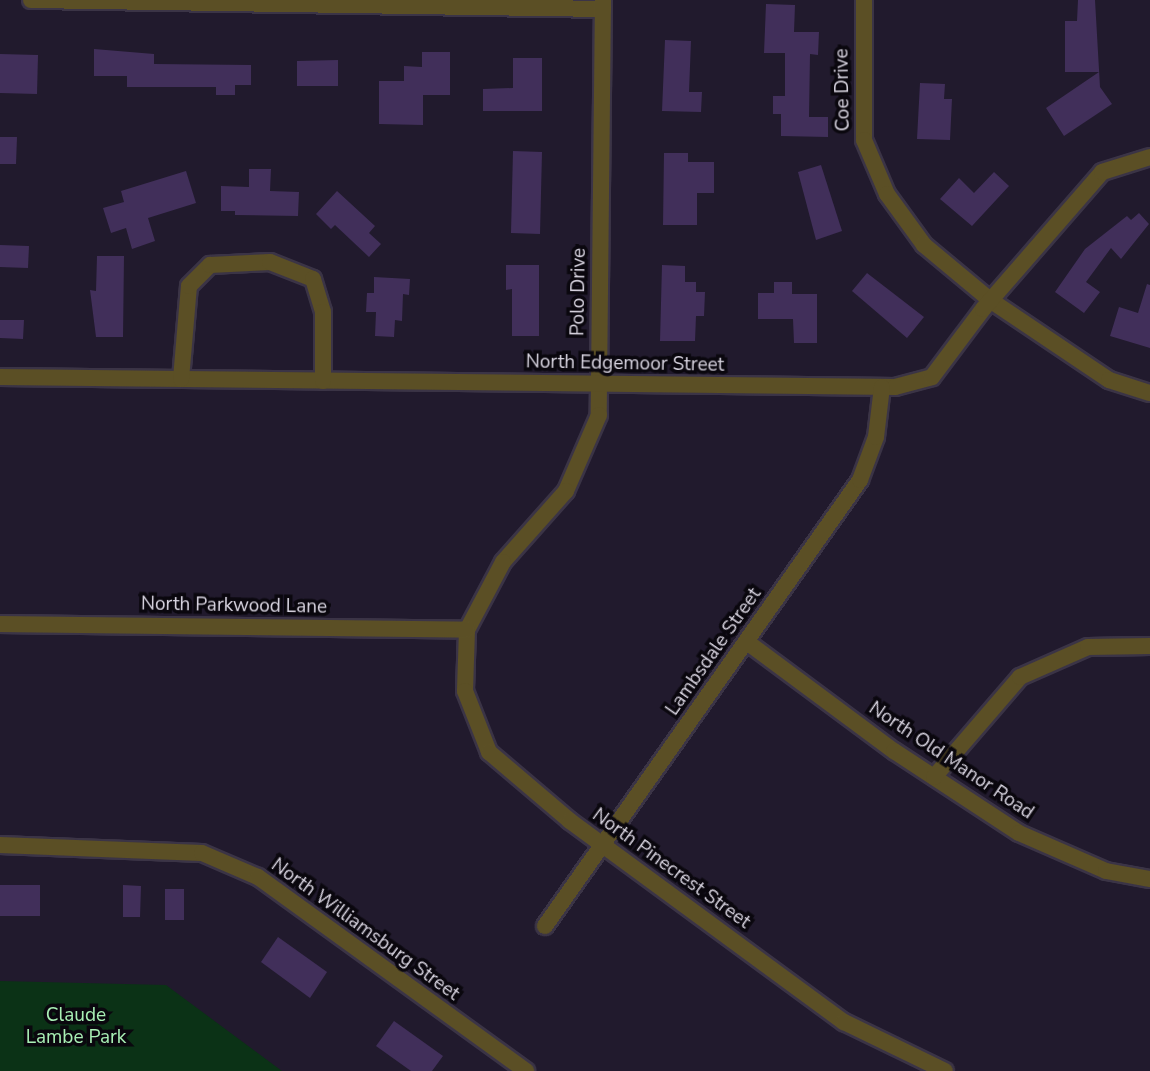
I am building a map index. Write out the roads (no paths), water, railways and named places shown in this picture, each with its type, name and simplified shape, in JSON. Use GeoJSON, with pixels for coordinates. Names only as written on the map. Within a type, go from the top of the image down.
{"type":"FeatureCollection","features":[{"type":"Feature","properties":{"kind":"street"},"geometry":{"type":"LineString","coordinates":[[31,0],[603,4]]}},
{"type":"Feature","properties":{"kind":"street","name":"Coe Drive"},"geometry":{"type":"LineString","coordinates":[[864,0],[864,140],[887,194],[924,246],[990,300],[1109,380],[1150,393]]}},
{"type":"Feature","properties":{"kind":"street","name":"Polo Drive"},"geometry":{"type":"LineString","coordinates":[[467,630],[503,562],[566,491],[599,415],[603,4]]}},
{"type":"Feature","properties":{"kind":"street","name":"North Edgemoor Street"},"geometry":{"type":"LineString","coordinates":[[0,377],[882,387],[932,376],[990,300],[1102,172],[1150,157]]}},
{"type":"Feature","properties":{"kind":"street"},"geometry":{"type":"LineString","coordinates":[[181,379],[189,286],[210,265],[270,262],[313,279],[324,312],[323,381]]}},
{"type":"Feature","properties":{"kind":"street","name":"Lambsdale Street"},"geometry":{"type":"LineString","coordinates":[[545,926],[860,480],[876,437],[882,387]]}},
{"type":"Feature","properties":{"kind":"street","name":"North Parkwood Lane"},"geometry":{"type":"LineString","coordinates":[[0,624],[467,630]]}},
{"type":"Feature","properties":{"kind":"street","name":"North Pinecrest Street"},"geometry":{"type":"LineString","coordinates":[[467,630],[465,691],[489,752],[603,845],[844,1022],[945,1071]]}},
{"type":"Feature","properties":{"kind":"street","name":"North Old Manor Road"},"geometry":{"type":"LineString","coordinates":[[747,642],[934,777],[1019,834],[1106,871],[1150,879]]}},
{"type":"Feature","properties":{"kind":"street"},"geometry":{"type":"LineString","coordinates":[[934,777],[1020,677],[1088,646],[1150,646]]}},
{"type":"Feature","properties":{"kind":"street","name":"North Williamsburg Street"},"geometry":{"type":"LineString","coordinates":[[0,845],[202,853],[258,877],[526,1071]]}},
{"type":"Feature","properties":{"kind":"park label","name":"Claude Lambe Park"},"geometry":{"type":"Point","coordinates":[76,1027]}}]}
